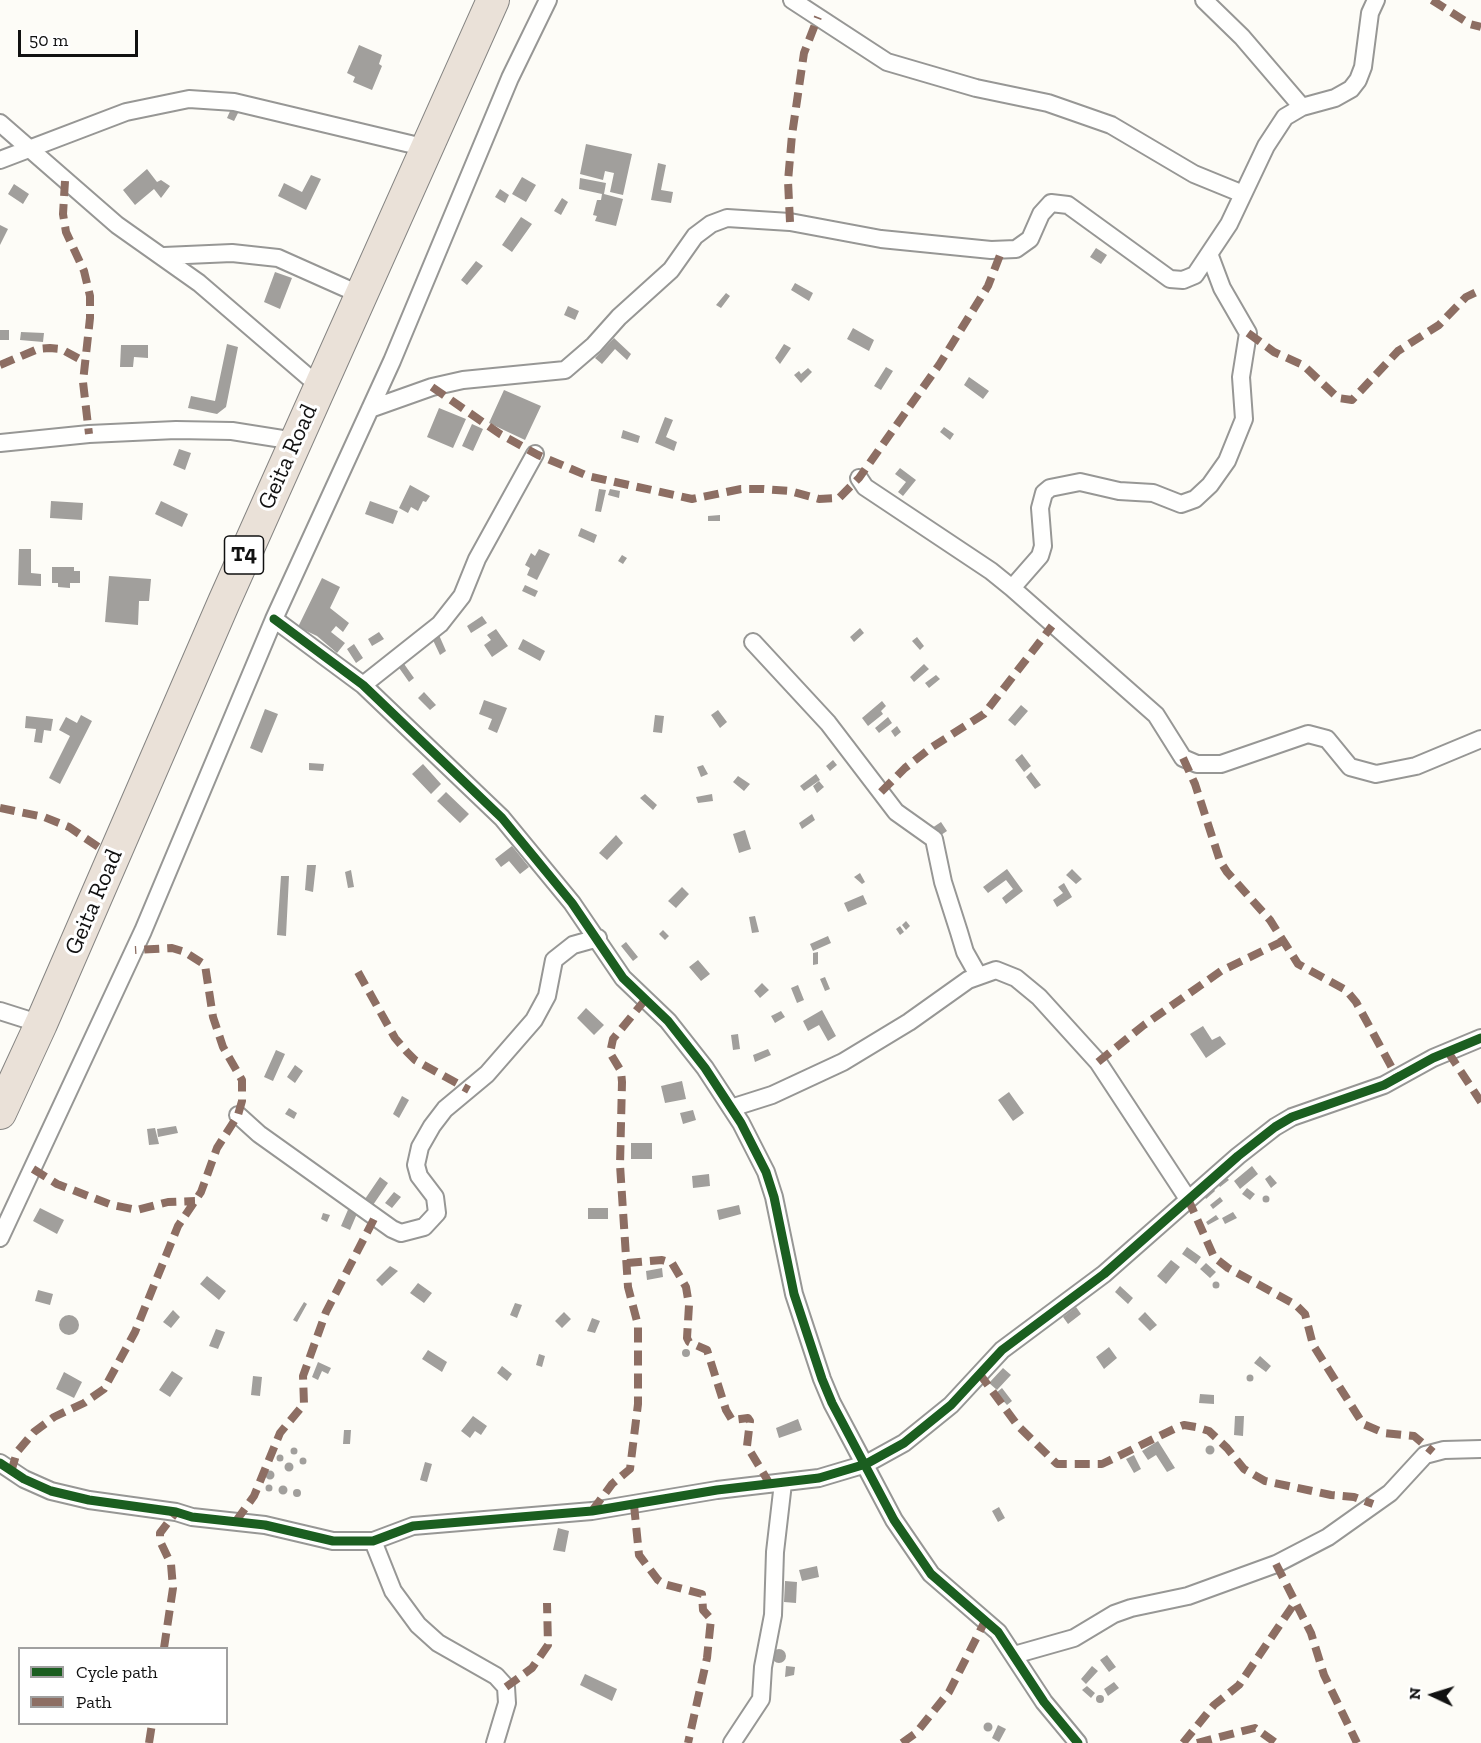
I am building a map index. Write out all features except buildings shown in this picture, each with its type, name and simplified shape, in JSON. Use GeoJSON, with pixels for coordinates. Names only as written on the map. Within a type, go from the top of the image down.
{"type":"FeatureCollection","features":[{"type":"Feature","properties":{"kind":"highway","name":"Geita Road"},"geometry":{"type":"LineString","coordinates":[[0,1113],[295,441],[493,0]]}},
{"type":"Feature","properties":{"kind":"street"},"geometry":{"type":"LineString","coordinates":[[0,1238],[143,932],[274,619],[370,409],[510,78],[548,0]]}},
{"type":"Feature","properties":{"kind":"street"},"geometry":{"type":"LineString","coordinates":[[792,0],[887,62],[976,88],[1048,103],[1111,125],[1194,174],[1243,194]]}},
{"type":"Feature","properties":{"kind":"street"},"geometry":{"type":"LineString","coordinates":[[1204,0],[1242,37],[1302,106]]}},
{"type":"Feature","properties":{"kind":"street"},"geometry":{"type":"LineString","coordinates":[[370,409],[462,380],[565,370],[588,351],[619,317],[671,270],[695,236],[711,224],[727,218],[790,222],[892,240],[991,250],[1016,249],[1030,239],[1041,214],[1051,202],[1068,205],[1170,279],[1183,280],[1195,275],[1210,255],[1229,224],[1273,132],[1285,117],[1302,106],[1335,98],[1351,89],[1358,80],[1363,67],[1370,13],[1376,0]]}},
{"type":"Feature","properties":{"kind":"street"},"geometry":{"type":"LineString","coordinates":[[0,160],[126,112],[189,99],[234,102],[427,148]]}},
{"type":"Feature","properties":{"kind":"street"},"geometry":{"type":"LineString","coordinates":[[0,123],[117,225],[164,256],[320,387]]}},
{"type":"Feature","properties":{"kind":"street"},"geometry":{"type":"LineString","coordinates":[[164,256],[232,253],[278,258],[361,295]]}},
{"type":"Feature","properties":{"kind":"street"},"geometry":{"type":"LineString","coordinates":[[1012,588],[1040,556],[1043,546],[1040,508],[1044,493],[1050,488],[1080,482],[1119,491],[1153,493],[1181,504],[1195,499],[1210,485],[1227,461],[1244,419],[1241,377],[1248,333],[1222,288],[1210,255]]}},
{"type":"Feature","properties":{"kind":"street"},"geometry":{"type":"LineString","coordinates":[[0,443],[89,434],[176,430],[232,431],[295,441]]}},
{"type":"Feature","properties":{"kind":"street"},"geometry":{"type":"LineString","coordinates":[[363,685],[440,624],[462,596],[477,559],[535,454]]}},
{"type":"Feature","properties":{"kind":"street"},"geometry":{"type":"LineString","coordinates":[[859,478],[865,487],[991,570],[1138,698],[1166,729],[1183,758],[1197,764],[1221,764],[1308,734],[1327,739],[1350,767],[1376,774],[1416,766],[1481,739]]}},
{"type":"Feature","properties":{"kind":"street"},"geometry":{"type":"LineString","coordinates":[[274,619],[363,685],[502,818],[561,888],[598,938],[623,978],[668,1021],[705,1068],[731,1108],[766,1172],[774,1197],[794,1294],[822,1378],[832,1403],[894,1520],[931,1574],[979,1614],[1014,1654],[1044,1702],[1078,1743]]}},
{"type":"Feature","properties":{"kind":"street"},"geometry":{"type":"LineString","coordinates":[[753,642],[828,723],[896,812],[934,839],[943,882],[958,932],[965,952],[978,975]]}},
{"type":"Feature","properties":{"kind":"street"},"geometry":{"type":"LineString","coordinates":[[238,1115],[260,1134],[392,1229],[401,1233],[424,1227],[437,1213],[435,1197],[419,1176],[416,1165],[420,1147],[432,1126],[446,1109],[487,1074],[534,1020],[547,996],[554,960],[573,945],[598,938]]}},
{"type":"Feature","properties":{"kind":"street"},"geometry":{"type":"LineString","coordinates":[[731,1108],[772,1095],[843,1062],[891,1034],[978,975],[996,970],[1007,973],[1031,991],[1057,1015],[1098,1062],[1188,1199]]}},
{"type":"Feature","properties":{"kind":"street"},"geometry":{"type":"LineString","coordinates":[[0,1011],[41,1024]]}},
{"type":"Feature","properties":{"kind":"street"},"geometry":{"type":"LineString","coordinates":[[0,1463],[24,1479],[51,1491],[89,1500],[176,1512],[192,1517],[265,1525],[333,1541],[373,1541],[413,1526],[592,1511],[717,1490],[819,1478],[866,1464],[904,1443],[965,1391],[1002,1350],[1104,1274],[1247,1148],[1292,1117],[1384,1084],[1433,1058],[1481,1038]]}},
{"type":"Feature","properties":{"kind":"street"},"geometry":{"type":"LineString","coordinates":[[1014,1654],[1074,1638],[1123,1611],[1188,1596],[1276,1564],[1328,1537],[1390,1493],[1425,1455],[1444,1450],[1481,1449]]}},
{"type":"Feature","properties":{"kind":"street"},"geometry":{"type":"LineString","coordinates":[[732,1743],[761,1699],[763,1667],[773,1615],[775,1552],[783,1483]]}},
{"type":"Feature","properties":{"kind":"street"},"geometry":{"type":"LineString","coordinates":[[373,1541],[393,1591],[418,1625],[438,1643],[496,1676],[506,1687],[507,1703],[495,1743]]}},
{"type":"Feature","properties":{"kind":"marked path"},"geometry":{"type":"LineString","coordinates":[[1432,0],[1470,24],[1481,27]]}},
{"type":"Feature","properties":{"kind":"marked path"},"geometry":{"type":"LineString","coordinates":[[790,222],[788,181],[792,135],[804,53],[818,17]]}},
{"type":"Feature","properties":{"kind":"marked path"},"geometry":{"type":"LineString","coordinates":[[65,181],[63,214],[66,232],[84,271],[90,296],[83,382],[89,434]]}},
{"type":"Feature","properties":{"kind":"marked path"},"geometry":{"type":"LineString","coordinates":[[432,387],[500,434],[538,455],[588,476],[692,499],[741,489],[790,491],[819,499],[839,498],[859,478],[939,365],[988,286],[1002,250]]}},
{"type":"Feature","properties":{"kind":"marked path"},"geometry":{"type":"LineString","coordinates":[[1248,333],[1274,352],[1303,365],[1338,398],[1352,400],[1398,351],[1439,325],[1466,297],[1481,290]]}},
{"type":"Feature","properties":{"kind":"marked path"},"geometry":{"type":"LineString","coordinates":[[0,365],[38,349],[50,348],[61,349],[85,362]]}},
{"type":"Feature","properties":{"kind":"marked path"},"geometry":{"type":"LineString","coordinates":[[881,792],[905,768],[932,747],[984,714],[1052,626]]}},
{"type":"Feature","properties":{"kind":"marked path"},"geometry":{"type":"LineString","coordinates":[[1183,758],[1195,784],[1220,861],[1227,872],[1270,920],[1298,964],[1346,990],[1356,1002],[1397,1077]]}},
{"type":"Feature","properties":{"kind":"marked path"},"geometry":{"type":"LineString","coordinates":[[0,808],[44,817],[69,827],[113,857]]}},
{"type":"Feature","properties":{"kind":"marked path"},"geometry":{"type":"LineString","coordinates":[[1098,1062],[1144,1025],[1221,971],[1283,941]]}},
{"type":"Feature","properties":{"kind":"marked path"},"geometry":{"type":"LineString","coordinates":[[11,1472],[17,1452],[34,1432],[54,1417],[84,1403],[104,1389],[135,1332],[178,1226],[201,1192],[217,1148],[238,1115],[242,1101],[242,1080],[223,1047],[213,1017],[205,965],[185,952],[172,948],[135,950]]}},
{"type":"Feature","properties":{"kind":"marked path"},"geometry":{"type":"LineString","coordinates":[[358,972],[395,1038],[407,1052],[415,1060],[469,1090]]}},
{"type":"Feature","properties":{"kind":"marked path"},"geometry":{"type":"LineString","coordinates":[[592,1511],[612,1484],[630,1469],[638,1404],[638,1325],[628,1287],[620,1165],[622,1082],[621,1071],[610,1053],[613,1039],[645,1000]]}},
{"type":"Feature","properties":{"kind":"marked path"},"geometry":{"type":"LineString","coordinates":[[1448,1052],[1481,1102]]}},
{"type":"Feature","properties":{"kind":"marked path"},"geometry":{"type":"LineString","coordinates":[[33,1169],[57,1184],[112,1205],[137,1210],[168,1202],[195,1201]]}},
{"type":"Feature","properties":{"kind":"marked path"},"geometry":{"type":"LineString","coordinates":[[1188,1199],[1214,1257],[1228,1268],[1296,1305],[1305,1314],[1313,1345],[1363,1424],[1384,1433],[1414,1436],[1433,1452]]}},
{"type":"Feature","properties":{"kind":"marked path"},"geometry":{"type":"LineString","coordinates":[[236,1521],[254,1496],[280,1433],[304,1404],[303,1376],[326,1312],[375,1217]]}},
{"type":"Feature","properties":{"kind":"marked path"},"geometry":{"type":"LineString","coordinates":[[627,1263],[662,1260],[672,1263],[686,1287],[689,1305],[687,1338],[689,1342],[707,1350],[726,1410],[732,1420],[748,1418],[750,1421],[747,1446],[771,1486]]}},
{"type":"Feature","properties":{"kind":"marked path"},"geometry":{"type":"LineString","coordinates":[[979,1373],[1018,1426],[1057,1464],[1102,1464],[1184,1425],[1209,1431],[1244,1469],[1265,1481],[1331,1495],[1354,1497],[1373,1504]]}},
{"type":"Feature","properties":{"kind":"marked path"},"geometry":{"type":"LineString","coordinates":[[634,1505],[639,1555],[658,1580],[664,1584],[702,1594],[703,1610],[711,1619],[707,1658],[688,1743]]}},
{"type":"Feature","properties":{"kind":"marked path"},"geometry":{"type":"LineString","coordinates":[[164,1647],[173,1588],[171,1564],[160,1541],[160,1533],[176,1512]]}},
{"type":"Feature","properties":{"kind":"marked path"},"geometry":{"type":"LineString","coordinates":[[1276,1564],[1311,1633],[1324,1675],[1357,1743]]}},
{"type":"Feature","properties":{"kind":"marked path"},"geometry":{"type":"LineString","coordinates":[[1183,1743],[1214,1705],[1239,1685],[1296,1601]]}},
{"type":"Feature","properties":{"kind":"marked path"},"geometry":{"type":"LineString","coordinates":[[506,1687],[532,1668],[548,1645],[547,1603]]}},
{"type":"Feature","properties":{"kind":"marked path"},"geometry":{"type":"LineString","coordinates":[[902,1743],[916,1733],[949,1692],[985,1621]]}},
{"type":"Feature","properties":{"kind":"marked path"},"geometry":{"type":"LineString","coordinates":[[149,1743],[152,1725]]}},
{"type":"Feature","properties":{"kind":"marked path"},"geometry":{"type":"LineString","coordinates":[[1197,1743],[1255,1728],[1276,1743]]}},
{"type":"Feature","properties":{"kind":"cycle path"},"geometry":{"type":"LineString","coordinates":[[274,619],[363,685],[502,818],[572,903],[623,978],[668,1021],[705,1068],[741,1123],[766,1172],[774,1197],[794,1294],[822,1379],[832,1403],[894,1520],[931,1574],[998,1632],[1044,1702],[1078,1743]]}},
{"type":"Feature","properties":{"kind":"cycle path"},"geometry":{"type":"LineString","coordinates":[[0,1463],[24,1479],[51,1491],[89,1500],[176,1512],[192,1517],[265,1525],[333,1541],[373,1541],[413,1526],[592,1511],[717,1490],[819,1478],[866,1464],[904,1443],[951,1405],[1002,1350],[1104,1274],[1238,1156],[1275,1127],[1292,1117],[1384,1085],[1433,1058],[1481,1038]]}}]}
